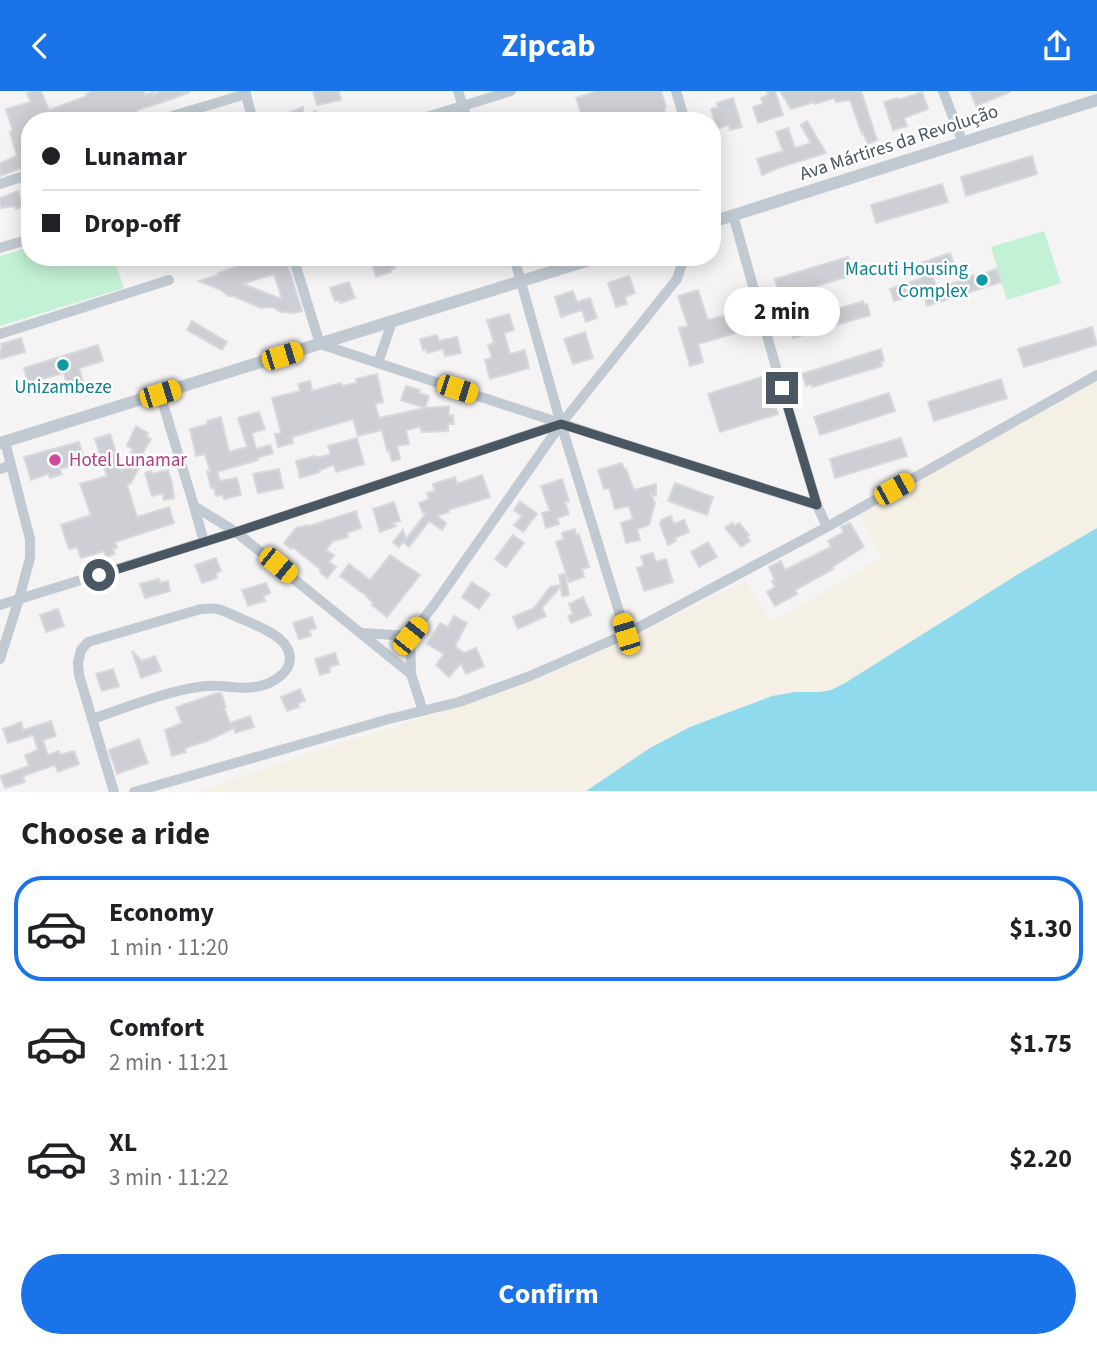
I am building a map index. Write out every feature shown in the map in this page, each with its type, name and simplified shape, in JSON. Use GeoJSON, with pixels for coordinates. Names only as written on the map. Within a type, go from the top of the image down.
{"type":"FeatureCollection","features":[{"type":"Feature","properties":{"kind":"street"},"geometry":{"type":"LineString","coordinates":[[458,91],[465,112]]}},
{"type":"Feature","properties":{"kind":"street"},"geometry":{"type":"LineString","coordinates":[[443,112],[511,91]]}},
{"type":"Feature","properties":{"kind":"street"},"geometry":{"type":"LineString","coordinates":[[676,91],[682,112]]}},
{"type":"Feature","properties":{"kind":"street"},"geometry":{"type":"LineString","coordinates":[[943,91],[963,143]]}},
{"type":"Feature","properties":{"kind":"street"},"geometry":{"type":"LineString","coordinates":[[185,112],[245,93],[251,112]]}},
{"type":"Feature","properties":{"kind":"street","name":"Ava Mártires da Revolução"},"geometry":{"type":"LineString","coordinates":[[721,216],[733,215],[1097,100]]}},
{"type":"Feature","properties":{"kind":"street"},"geometry":{"type":"LineString","coordinates":[[0,184],[21,177]]}},
{"type":"Feature","properties":{"kind":"street"},"geometry":{"type":"LineString","coordinates":[[733,215],[817,505],[827,527]]}},
{"type":"Feature","properties":{"kind":"street"},"geometry":{"type":"LineString","coordinates":[[0,248],[21,242]]}},
{"type":"Feature","properties":{"kind":"street"},"geometry":{"type":"LineString","coordinates":[[296,266],[320,344]]}},
{"type":"Feature","properties":{"kind":"street"},"geometry":{"type":"LineString","coordinates":[[517,266],[561,424],[626,634]]}},
{"type":"Feature","properties":{"kind":"street"},"geometry":{"type":"LineString","coordinates":[[0,659],[30,558],[30,539],[11,465],[2,443],[569,266]]}},
{"type":"Feature","properties":{"kind":"street"},"geometry":{"type":"LineString","coordinates":[[423,711],[411,674],[410,636],[561,424],[677,279],[681,266]]}},
{"type":"Feature","properties":{"kind":"street"},"geometry":{"type":"LineString","coordinates":[[0,334],[169,280]]}},
{"type":"Feature","properties":{"kind":"street"},"geometry":{"type":"LineString","coordinates":[[378,363],[392,322]]}},
{"type":"Feature","properties":{"kind":"street"},"geometry":{"type":"LineString","coordinates":[[320,344],[817,505]]}},
{"type":"Feature","properties":{"kind":"street"},"geometry":{"type":"LineString","coordinates":[[134,792],[459,702],[530,676],[626,634],[827,527],[1097,375]]}},
{"type":"Feature","properties":{"kind":"street"},"geometry":{"type":"LineString","coordinates":[[160,394],[204,541]]}},
{"type":"Feature","properties":{"kind":"street"},"geometry":{"type":"LineString","coordinates":[[0,605],[236,532],[561,424]]}},
{"type":"Feature","properties":{"kind":"street"},"geometry":{"type":"LineString","coordinates":[[0,469],[11,465]]}},
{"type":"Feature","properties":{"kind":"street"},"geometry":{"type":"LineString","coordinates":[[194,506],[236,532],[411,674]]}},
{"type":"Feature","properties":{"kind":"street"},"geometry":{"type":"LineString","coordinates":[[92,719],[194,688],[208,686],[240,689],[262,686],[281,675],[289,664],[289,650],[282,641],[262,628],[216,609],[201,609],[88,642],[80,650],[79,675],[92,719],[114,792]]}},
{"type":"Feature","properties":{"kind":"street"},"geometry":{"type":"LineString","coordinates":[[360,633],[410,636]]}},
{"type":"Feature","properties":{"kind":"green space"},"geometry":{"type":"Polygon","coordinates":[[[1044,231],[1061,283],[1007,300],[991,247],[1044,231]]]}},
{"type":"Feature","properties":{"kind":"green space"},"geometry":{"type":"Polygon","coordinates":[[[21,250],[21,266],[116,266],[124,288],[0,326],[0,256],[21,250]]]}},
{"type":"Feature","properties":{"kind":"sand"},"geometry":{"type":"Polygon","coordinates":[[[1097,381],[1097,528],[831,690],[820,693],[781,694],[760,699],[608,775],[586,791],[197,792],[312,752],[490,697],[620,643],[745,581],[772,622],[882,558],[858,514],[1097,381]]]}},
{"type":"Feature","properties":{"kind":"water"},"geometry":{"type":"Polygon","coordinates":[[[1097,528],[1097,791],[586,791],[650,748],[690,727],[772,696],[820,692],[845,683],[1097,528]]]}},
{"type":"Feature","properties":{"kind":"building"},"geometry":{"type":"Polygon","coordinates":[[[41,91],[49,110],[87,96],[86,94],[93,91],[144,91],[145,95],[162,91],[190,92],[138,112],[21,112],[21,168],[0,176],[0,163],[17,156],[6,109],[31,102],[27,93],[41,91]]]}},
{"type":"Feature","properties":{"kind":"building"},"geometry":{"type":"Polygon","coordinates":[[[313,91],[339,91],[341,100],[317,105],[313,91]]]}},
{"type":"Feature","properties":{"kind":"building"},"geometry":{"type":"Polygon","coordinates":[[[598,91],[661,91],[666,107],[665,112],[581,112],[576,98],[598,91]]]}},
{"type":"Feature","properties":{"kind":"building"},"geometry":{"type":"Polygon","coordinates":[[[767,91],[775,91],[783,115],[758,123],[753,107],[763,104],[761,98],[768,95],[767,91]]]}},
{"type":"Feature","properties":{"kind":"building"},"geometry":{"type":"Polygon","coordinates":[[[780,91],[861,91],[877,140],[868,144],[850,100],[836,102],[834,98],[791,109],[780,91]]]}},
{"type":"Feature","properties":{"kind":"building"},"geometry":{"type":"Polygon","coordinates":[[[970,91],[1010,91],[1010,92],[976,106],[970,91]]]}},
{"type":"Feature","properties":{"kind":"building"},"geometry":{"type":"Polygon","coordinates":[[[922,92],[928,109],[904,118],[907,126],[893,130],[884,102],[922,92]]]}},
{"type":"Feature","properties":{"kind":"building"},"geometry":{"type":"Polygon","coordinates":[[[733,98],[742,127],[730,130],[729,125],[721,128],[721,112],[712,112],[711,109],[718,107],[717,103],[733,98]]]}},
{"type":"Feature","properties":{"kind":"building"},"geometry":{"type":"Polygon","coordinates":[[[807,121],[826,153],[762,175],[757,159],[783,151],[776,132],[788,128],[795,148],[811,143],[801,125],[807,121]]]}},
{"type":"Feature","properties":{"kind":"building"},"geometry":{"type":"Polygon","coordinates":[[[1032,156],[1037,174],[966,196],[961,177],[1032,156]]]}},
{"type":"Feature","properties":{"kind":"building"},"geometry":{"type":"Polygon","coordinates":[[[942,184],[948,202],[876,223],[871,205],[942,184]]]}},
{"type":"Feature","properties":{"kind":"building"},"geometry":{"type":"Polygon","coordinates":[[[18,191],[21,207],[0,208],[0,198],[18,191]]]}},
{"type":"Feature","properties":{"kind":"building","name":"Macuti Housing Complex"},"geometry":{"type":"Polygon","coordinates":[[[950,253],[955,267],[932,274],[937,288],[997,269],[1001,282],[927,306],[923,292],[894,301],[890,289],[920,279],[915,265],[950,253]]]}},
{"type":"Feature","properties":{"kind":"building"},"geometry":{"type":"Polygon","coordinates":[[[848,257],[853,275],[780,297],[775,279],[848,257]]]}},
{"type":"Feature","properties":{"kind":"building"},"geometry":{"type":"Polygon","coordinates":[[[239,266],[288,266],[302,311],[293,313],[281,312],[272,307],[261,308],[228,296],[221,290],[199,281],[239,266]],[[274,274],[243,284],[282,299],[274,274]]]}},
{"type":"Feature","properties":{"kind":"building"},"geometry":{"type":"Polygon","coordinates":[[[373,266],[394,266],[391,272],[376,277],[373,266]]]}},
{"type":"Feature","properties":{"kind":"building"},"geometry":{"type":"Polygon","coordinates":[[[629,276],[635,293],[625,297],[627,304],[616,307],[608,283],[629,276]]]}},
{"type":"Feature","properties":{"kind":"building"},"geometry":{"type":"Polygon","coordinates":[[[349,282],[355,298],[340,303],[339,300],[335,301],[330,288],[349,282]]]}},
{"type":"Feature","properties":{"kind":"building"},"geometry":{"type":"Polygon","coordinates":[[[698,290],[708,320],[749,309],[753,322],[745,325],[746,330],[698,344],[703,362],[690,366],[679,328],[688,326],[678,296],[698,290]]]}},
{"type":"Feature","properties":{"kind":"building"},"geometry":{"type":"Polygon","coordinates":[[[573,291],[577,302],[590,298],[597,318],[586,322],[582,310],[561,317],[555,297],[573,291]]]}},
{"type":"Feature","properties":{"kind":"building"},"geometry":{"type":"Polygon","coordinates":[[[863,301],[864,305],[867,304],[870,315],[793,338],[789,324],[863,301]]]}},
{"type":"Feature","properties":{"kind":"building"},"geometry":{"type":"Polygon","coordinates":[[[509,314],[514,330],[504,333],[510,354],[525,350],[529,368],[490,379],[485,360],[492,358],[488,345],[494,343],[487,320],[509,314]]]}},
{"type":"Feature","properties":{"kind":"building"},"geometry":{"type":"Polygon","coordinates":[[[192,321],[227,342],[222,350],[187,330],[192,321]]]}},
{"type":"Feature","properties":{"kind":"building"},"geometry":{"type":"Polygon","coordinates":[[[1092,327],[1097,345],[1024,367],[1018,349],[1092,327]]]}},
{"type":"Feature","properties":{"kind":"building"},"geometry":{"type":"Polygon","coordinates":[[[585,332],[593,358],[573,364],[564,339],[585,332]]]}},
{"type":"Feature","properties":{"kind":"building"},"geometry":{"type":"Polygon","coordinates":[[[437,335],[439,341],[457,337],[461,353],[445,356],[443,349],[427,353],[426,349],[423,350],[420,339],[437,335]]]}},
{"type":"Feature","properties":{"kind":"building"},"geometry":{"type":"Polygon","coordinates":[[[21,338],[25,352],[0,359],[1,344],[21,338]]]}},
{"type":"Feature","properties":{"kind":"building","name":"Unizambeze"},"geometry":{"type":"Polygon","coordinates":[[[98,345],[103,361],[79,368],[85,387],[69,392],[64,373],[28,383],[24,368],[98,345]]]}},
{"type":"Feature","properties":{"kind":"building"},"geometry":{"type":"Polygon","coordinates":[[[881,349],[884,361],[881,362],[882,366],[812,387],[811,384],[806,386],[802,374],[881,349]]]}},
{"type":"Feature","properties":{"kind":"building"},"geometry":{"type":"Polygon","coordinates":[[[377,374],[383,402],[375,404],[379,418],[449,406],[449,416],[453,415],[454,424],[448,424],[448,431],[422,432],[420,427],[406,430],[409,444],[397,446],[400,459],[392,461],[382,430],[358,436],[353,419],[292,437],[293,443],[278,447],[275,434],[281,433],[272,398],[300,391],[298,384],[310,381],[312,391],[341,383],[342,386],[357,383],[356,379],[377,374]]]}},
{"type":"Feature","properties":{"kind":"building"},"geometry":{"type":"Polygon","coordinates":[[[765,376],[778,414],[720,432],[708,394],[765,376]]]}},
{"type":"Feature","properties":{"kind":"building"},"geometry":{"type":"Polygon","coordinates":[[[1001,379],[1007,398],[934,421],[928,402],[1001,379]]]}},
{"type":"Feature","properties":{"kind":"building"},"geometry":{"type":"Polygon","coordinates":[[[406,386],[429,396],[425,408],[401,400],[406,386]]]}},
{"type":"Feature","properties":{"kind":"building"},"geometry":{"type":"Polygon","coordinates":[[[889,393],[895,411],[820,435],[814,417],[889,393]]]}},
{"type":"Feature","properties":{"kind":"building"},"geometry":{"type":"Polygon","coordinates":[[[259,412],[265,429],[252,433],[256,449],[270,445],[273,453],[217,472],[220,481],[237,478],[241,495],[224,499],[223,495],[216,496],[214,488],[211,488],[205,454],[196,456],[190,429],[221,417],[229,452],[247,447],[238,418],[259,412]]]}},
{"type":"Feature","properties":{"kind":"building"},"geometry":{"type":"Polygon","coordinates":[[[136,426],[148,433],[146,436],[151,439],[142,454],[146,455],[131,483],[127,485],[137,517],[169,507],[174,523],[115,542],[115,554],[106,557],[104,551],[81,558],[77,547],[69,549],[61,525],[91,515],[80,484],[107,476],[95,439],[110,434],[122,470],[133,449],[127,446],[136,426]]]}},
{"type":"Feature","properties":{"kind":"building"},"geometry":{"type":"Polygon","coordinates":[[[357,438],[364,464],[336,472],[334,465],[300,478],[296,461],[331,454],[328,446],[357,438]]]}},
{"type":"Feature","properties":{"kind":"building"},"geometry":{"type":"Polygon","coordinates":[[[901,438],[907,456],[835,478],[830,459],[901,438]]]}},
{"type":"Feature","properties":{"kind":"building","name":"Hotel Lunamar"},"geometry":{"type":"Polygon","coordinates":[[[79,442],[85,463],[59,469],[62,474],[50,478],[48,474],[31,480],[24,457],[79,442]]]}},
{"type":"Feature","properties":{"kind":"building"},"geometry":{"type":"Polygon","coordinates":[[[622,463],[634,490],[656,484],[656,496],[651,494],[655,503],[649,525],[637,529],[640,540],[626,543],[621,523],[633,519],[629,506],[615,509],[609,488],[604,489],[598,470],[622,463]]]}},
{"type":"Feature","properties":{"kind":"building"},"geometry":{"type":"Polygon","coordinates":[[[279,469],[283,488],[258,493],[253,474],[279,469]]]}},
{"type":"Feature","properties":{"kind":"building"},"geometry":{"type":"Polygon","coordinates":[[[168,470],[174,498],[164,500],[163,493],[152,496],[145,473],[168,470]]]}},
{"type":"Feature","properties":{"kind":"building"},"geometry":{"type":"Polygon","coordinates":[[[482,475],[490,497],[437,516],[446,523],[442,530],[429,521],[409,547],[403,542],[399,547],[393,542],[403,530],[406,539],[427,512],[423,513],[419,503],[429,499],[427,493],[435,491],[433,484],[455,477],[457,484],[482,475]]]}},
{"type":"Feature","properties":{"kind":"building"},"geometry":{"type":"Polygon","coordinates":[[[562,479],[569,501],[565,502],[569,514],[557,518],[559,524],[546,528],[542,513],[550,511],[541,486],[562,479]]]}},
{"type":"Feature","properties":{"kind":"building"},"geometry":{"type":"Polygon","coordinates":[[[675,483],[713,497],[707,515],[668,501],[675,483]]]}},
{"type":"Feature","properties":{"kind":"building"},"geometry":{"type":"Polygon","coordinates":[[[520,501],[537,514],[523,532],[514,525],[522,516],[514,510],[520,501]]]}},
{"type":"Feature","properties":{"kind":"building"},"geometry":{"type":"Polygon","coordinates":[[[394,502],[400,521],[392,523],[396,526],[380,532],[373,509],[394,502]]]}},
{"type":"Feature","properties":{"kind":"building"},"geometry":{"type":"Polygon","coordinates":[[[356,511],[361,528],[347,533],[348,537],[333,541],[326,550],[334,555],[329,562],[336,567],[327,578],[321,570],[284,543],[296,528],[356,511]]]}},
{"type":"Feature","properties":{"kind":"building"},"geometry":{"type":"Polygon","coordinates":[[[671,516],[674,524],[684,520],[689,532],[675,538],[676,541],[668,545],[660,524],[661,520],[671,516]]]}},
{"type":"Feature","properties":{"kind":"building"},"geometry":{"type":"Polygon","coordinates":[[[732,523],[734,526],[739,523],[749,535],[747,536],[750,541],[741,547],[725,528],[732,523]]]}},
{"type":"Feature","properties":{"kind":"building"},"geometry":{"type":"Polygon","coordinates":[[[850,523],[864,547],[832,567],[833,569],[795,590],[797,594],[775,606],[767,592],[775,587],[769,567],[781,561],[785,570],[831,547],[828,541],[844,532],[841,527],[850,523]]]}},
{"type":"Feature","properties":{"kind":"building"},"geometry":{"type":"Polygon","coordinates":[[[575,529],[589,567],[582,569],[584,577],[569,582],[556,542],[564,539],[562,533],[575,529]]]}},
{"type":"Feature","properties":{"kind":"building"},"geometry":{"type":"Polygon","coordinates":[[[513,535],[524,543],[506,567],[495,559],[513,535]]]}},
{"type":"Feature","properties":{"kind":"building"},"geometry":{"type":"Polygon","coordinates":[[[708,542],[717,557],[699,567],[691,552],[708,542]]]}},
{"type":"Feature","properties":{"kind":"building"},"geometry":{"type":"Polygon","coordinates":[[[653,553],[656,562],[666,559],[673,582],[644,591],[637,568],[644,566],[641,556],[653,553]]]}},
{"type":"Feature","properties":{"kind":"building"},"geometry":{"type":"Polygon","coordinates":[[[390,555],[420,575],[387,617],[372,605],[364,594],[340,576],[349,564],[370,580],[390,555]]]}},
{"type":"Feature","properties":{"kind":"building"},"geometry":{"type":"Polygon","coordinates":[[[216,558],[221,571],[216,573],[217,578],[202,583],[195,565],[216,558]]]}},
{"type":"Feature","properties":{"kind":"building"},"geometry":{"type":"Polygon","coordinates":[[[565,574],[569,595],[562,596],[561,586],[542,608],[546,616],[518,629],[513,617],[534,608],[550,587],[561,585],[559,575],[565,574]]]}},
{"type":"Feature","properties":{"kind":"building"},"geometry":{"type":"Polygon","coordinates":[[[159,579],[160,583],[168,581],[170,591],[145,598],[140,584],[159,579]]]}},
{"type":"Feature","properties":{"kind":"building"},"geometry":{"type":"Polygon","coordinates":[[[472,582],[490,594],[479,609],[462,597],[472,582]]]}},
{"type":"Feature","properties":{"kind":"building"},"geometry":{"type":"Polygon","coordinates":[[[266,583],[270,593],[263,596],[265,601],[248,606],[242,590],[266,583]]]}},
{"type":"Feature","properties":{"kind":"building"},"geometry":{"type":"Polygon","coordinates":[[[583,597],[591,615],[571,623],[568,616],[573,614],[569,604],[583,597]]]}},
{"type":"Feature","properties":{"kind":"building"},"geometry":{"type":"Polygon","coordinates":[[[58,609],[64,626],[46,632],[40,615],[58,609]]]}},
{"type":"Feature","properties":{"kind":"building"},"geometry":{"type":"Polygon","coordinates":[[[454,616],[467,623],[455,646],[464,653],[476,648],[484,666],[466,674],[461,663],[449,677],[436,665],[444,654],[427,644],[440,623],[448,627],[454,616]]]}},
{"type":"Feature","properties":{"kind":"building"},"geometry":{"type":"Polygon","coordinates":[[[312,617],[316,628],[309,630],[311,636],[299,639],[293,623],[312,617]]]}},
{"type":"Feature","properties":{"kind":"building"},"geometry":{"type":"Polygon","coordinates":[[[132,651],[142,661],[155,656],[161,671],[141,678],[132,651]]]}},
{"type":"Feature","properties":{"kind":"building"},"geometry":{"type":"Polygon","coordinates":[[[335,653],[339,664],[329,667],[330,672],[320,675],[315,659],[335,653]]]}},
{"type":"Feature","properties":{"kind":"building"},"geometry":{"type":"Polygon","coordinates":[[[113,669],[119,686],[102,691],[96,674],[113,669]]]}},
{"type":"Feature","properties":{"kind":"building"},"geometry":{"type":"Polygon","coordinates":[[[300,689],[305,701],[298,703],[299,707],[287,711],[281,697],[300,689]]]}},
{"type":"Feature","properties":{"kind":"building"},"geometry":{"type":"Polygon","coordinates":[[[221,693],[230,723],[250,716],[254,727],[235,733],[234,728],[185,748],[186,752],[172,756],[165,730],[182,723],[176,707],[221,693]]]}},
{"type":"Feature","properties":{"kind":"building"},"geometry":{"type":"Polygon","coordinates":[[[51,721],[56,736],[43,740],[48,755],[59,751],[60,755],[74,751],[79,764],[58,772],[55,765],[23,776],[25,782],[5,788],[0,776],[29,766],[25,755],[38,750],[33,735],[8,743],[3,729],[21,722],[23,730],[51,721]]]}},
{"type":"Feature","properties":{"kind":"building"},"geometry":{"type":"Polygon","coordinates":[[[139,739],[148,763],[117,774],[109,750],[139,739]]]}},
{"type":"Feature","properties":{"kind":"place","name":"Macuti Housing Complex"},"geometry":{"type":"Point","coordinates":[982,280]}},
{"type":"Feature","properties":{"kind":"place","name":"Unizambeze"},"geometry":{"type":"Point","coordinates":[63,365]}},
{"type":"Feature","properties":{"kind":"place","name":"Hotel Lunamar"},"geometry":{"type":"Point","coordinates":[55,460]}},
{"type":"Feature","properties":{"kind":"route"},"geometry":{"type":"LineString","coordinates":[[99,575],[561,424],[817,505],[782,388]]}}]}
